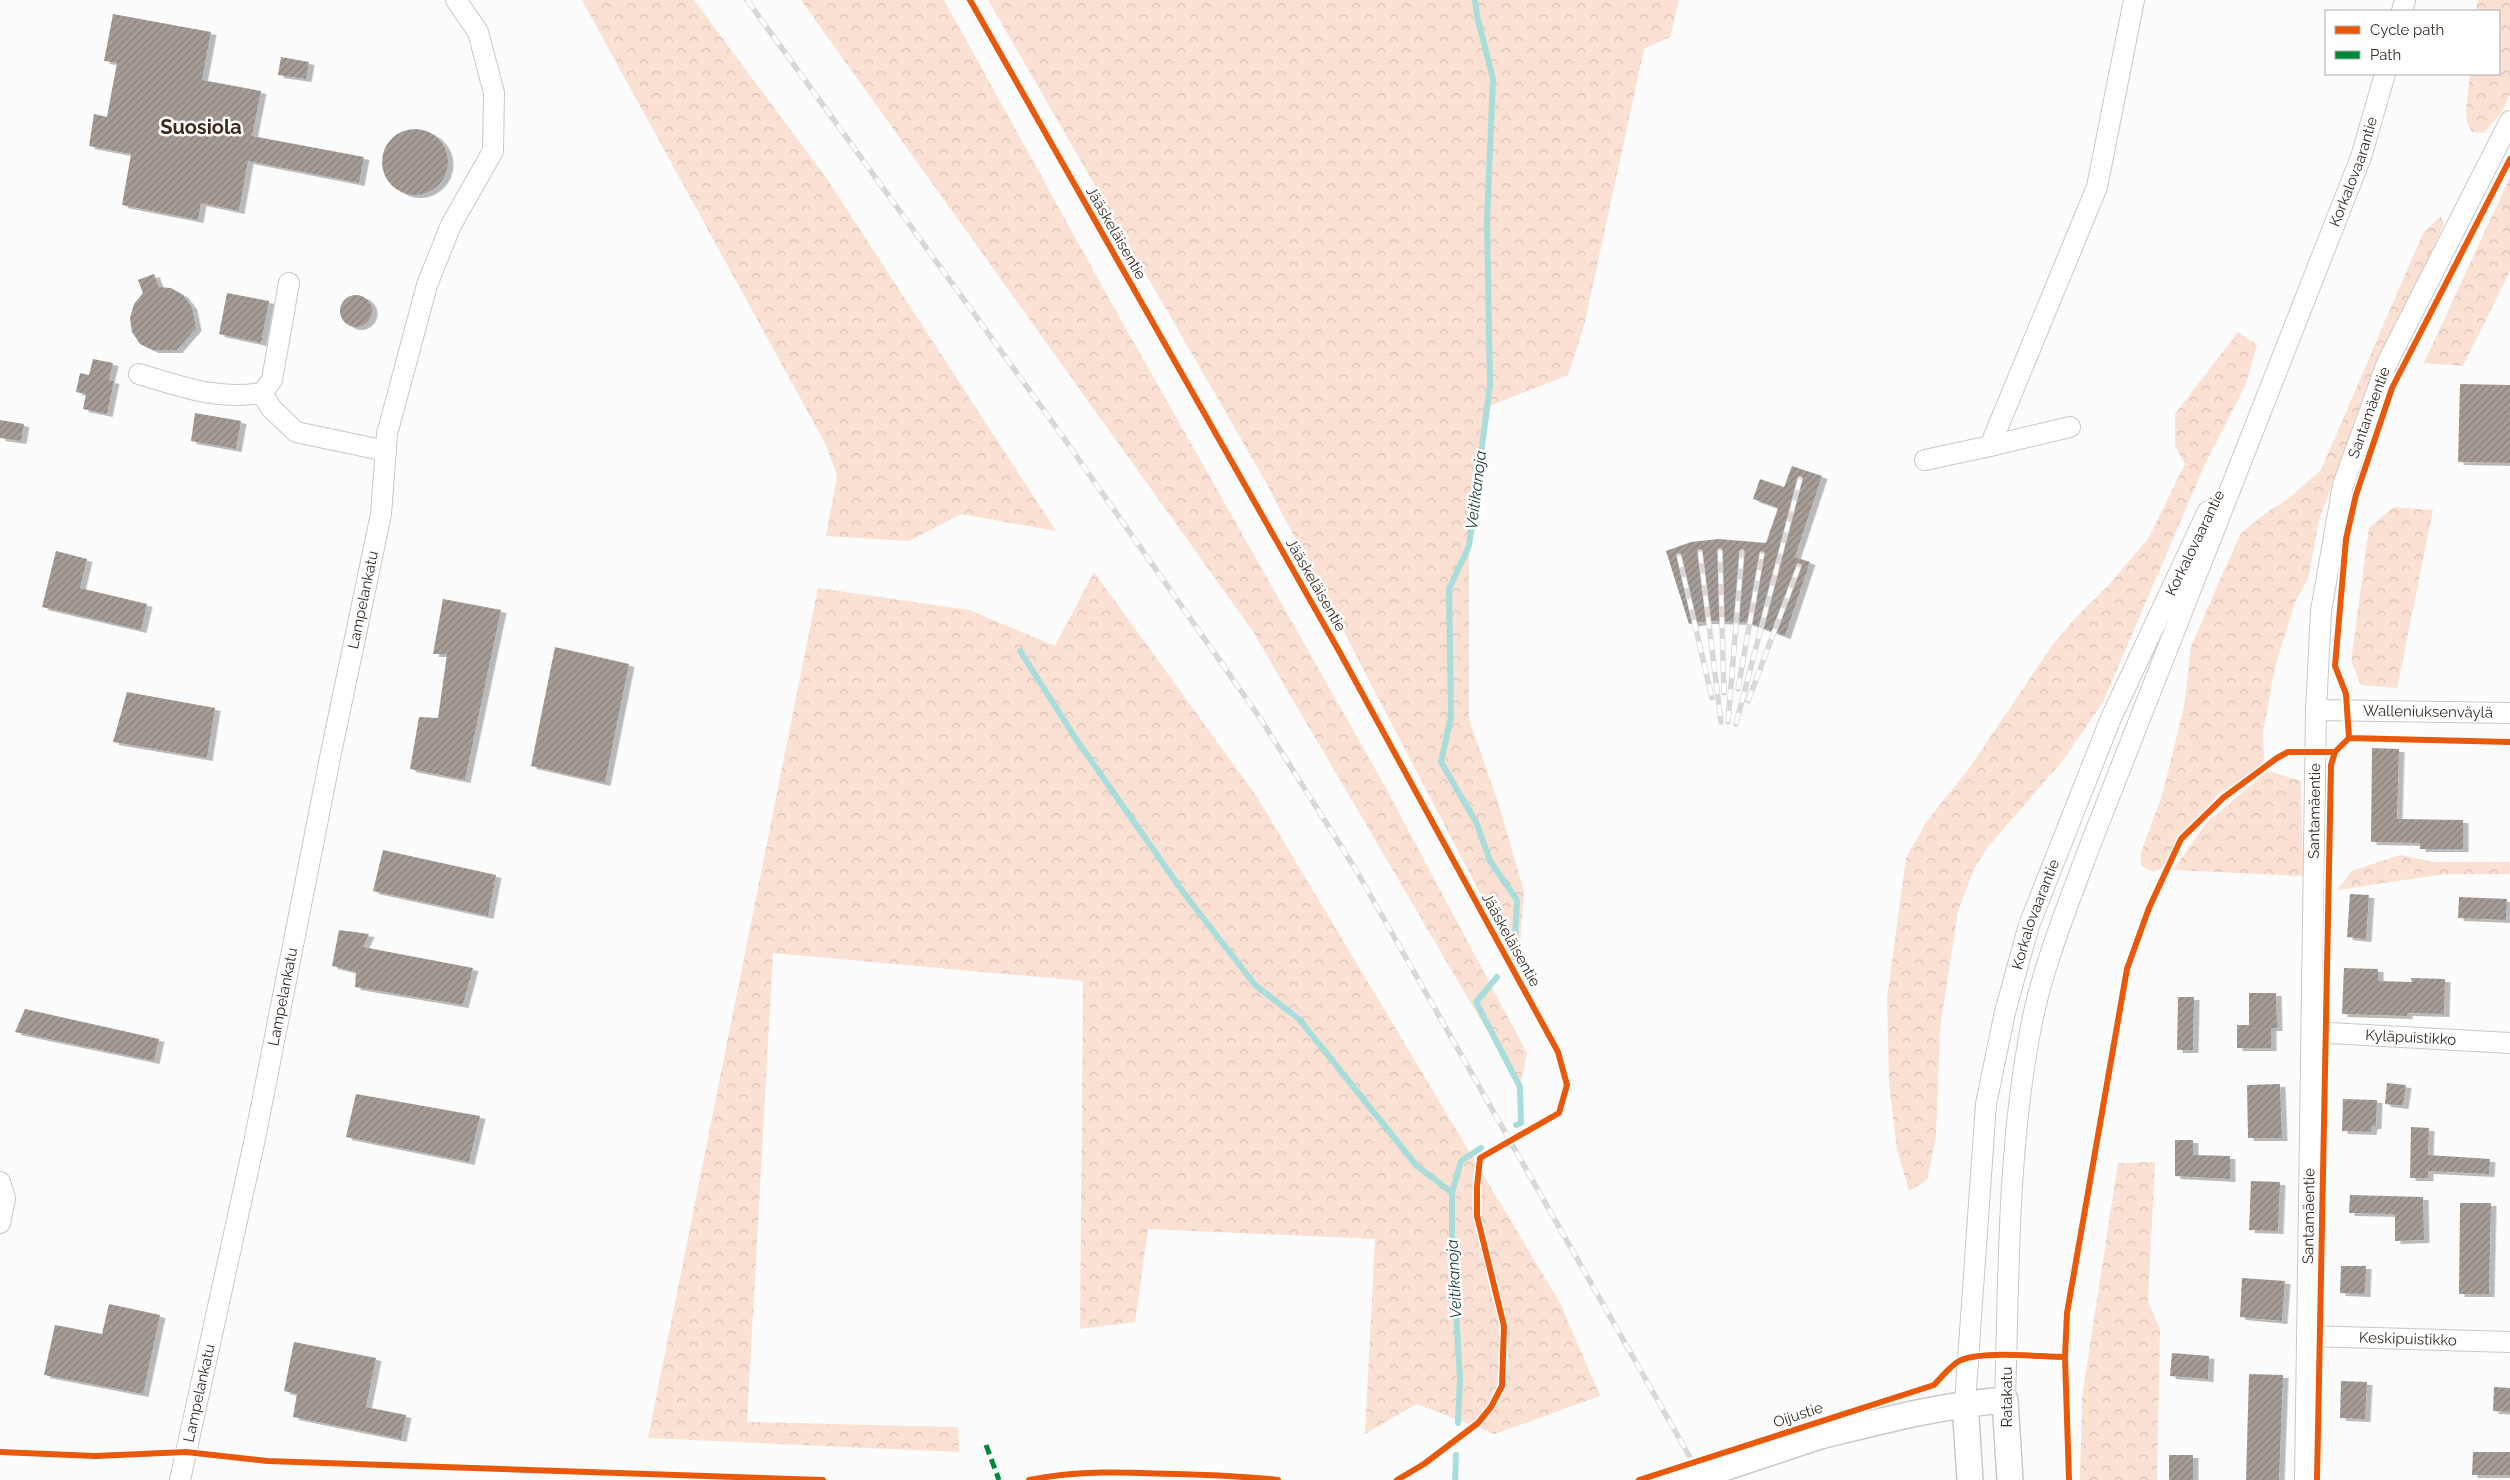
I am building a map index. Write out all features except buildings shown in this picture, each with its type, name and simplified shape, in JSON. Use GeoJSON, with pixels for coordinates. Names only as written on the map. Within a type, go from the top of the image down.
{"type":"FeatureCollection","features":[{"type":"Feature","properties":{"kind":"main road","name":"Oijustie"},"geometry":{"type":"LineString","coordinates":[[1688,1480],[1820,1436],[1965,1403],[2005,1400]]}},
{"type":"Feature","properties":{"kind":"main road","name":"Ratakatu"},"geometry":{"type":"LineString","coordinates":[[2005,1400],[2010,1480]]}},
{"type":"Feature","properties":{"kind":"main road"},"geometry":{"type":"LineString","coordinates":[[1965,1403],[1970,1480]]}},
{"type":"Feature","properties":{"kind":"street","name":"Lampelankatu"},"geometry":{"type":"LineString","coordinates":[[180,1480],[254,1143],[330,753],[381,514],[387,434],[427,285],[451,225],[493,151],[494,93],[478,32],[456,0]]}},
{"type":"Feature","properties":{"kind":"street"},"geometry":{"type":"LineString","coordinates":[[1990,446],[2097,187],[2134,0]]}},
{"type":"Feature","properties":{"kind":"street","name":"Korkalovaarantie"},"geometry":{"type":"LineString","coordinates":[[2006,1315],[2010,1194],[2017,1108],[2031,1025],[2056,940],[2089,848],[2362,157],[2385,75]]}},
{"type":"Feature","properties":{"kind":"street","name":"Santamäentie"},"geometry":{"type":"LineString","coordinates":[[2305,1480],[2316,710],[2322,611],[2343,485],[2387,363],[2510,121]]}},
{"type":"Feature","properties":{"kind":"street"},"geometry":{"type":"LineString","coordinates":[[138,374],[201,393],[236,397],[262,393],[272,380],[289,283]]}},
{"type":"Feature","properties":{"kind":"street"},"geometry":{"type":"LineString","coordinates":[[262,393],[271,408],[296,432],[386,451]]}},
{"type":"Feature","properties":{"kind":"street"},"geometry":{"type":"LineString","coordinates":[[1925,460],[2070,427]]}},
{"type":"Feature","properties":{"kind":"street","name":"Korkalovaarantie"},"geometry":{"type":"LineString","coordinates":[[1965,1403],[1986,1104],[2005,1012],[2028,924],[2111,718],[2218,491],[2240,464]]}},
{"type":"Feature","properties":{"kind":"street","name":"Walleniuksenväylä"},"geometry":{"type":"LineString","coordinates":[[2316,710],[2510,713]]}},
{"type":"Feature","properties":{"kind":"street","name":"Kyläpuistikko"},"geometry":{"type":"LineString","coordinates":[[2312,1032],[2510,1043]]}},
{"type":"Feature","properties":{"kind":"street"},"geometry":{"type":"LineString","coordinates":[[0,1182],[6,1198],[0,1223]]}},
{"type":"Feature","properties":{"kind":"street","name":"Ratakatu"},"geometry":{"type":"LineString","coordinates":[[2005,1400],[2006,1315]]}},
{"type":"Feature","properties":{"kind":"street","name":"Keskipuistikko"},"geometry":{"type":"LineString","coordinates":[[2307,1336],[2510,1342]]}},
{"type":"Feature","properties":{"kind":"green space"},"geometry":{"type":"Polygon","coordinates":[[[582,0],[694,0],[827,179],[1056,531],[961,514],[909,541],[826,536],[837,476],[826,445],[582,0]]]}},
{"type":"Feature","properties":{"kind":"green space"},"geometry":{"type":"Polygon","coordinates":[[[801,0],[944,0],[1113,306],[1382,781],[1527,1053],[1520,1087],[1252,630],[801,0]]]}},
{"type":"Feature","properties":{"kind":"green space"},"geometry":{"type":"Polygon","coordinates":[[[988,0],[1679,0],[1670,37],[1644,49],[1584,326],[1568,375],[1487,407],[1469,546],[1469,720],[1497,799],[1524,891],[1518,966],[1264,479],[988,0]]]}},
{"type":"Feature","properties":{"kind":"green space"},"geometry":{"type":"Polygon","coordinates":[[[2478,0],[2510,0],[2510,94],[2502,112],[2484,133],[2472,132],[2467,122],[2466,110],[2470,75],[2500,75],[2500,10],[2476,10],[2478,0]]]}},
{"type":"Feature","properties":{"kind":"green space"},"geometry":{"type":"Polygon","coordinates":[[[2510,177],[2510,271],[2463,366],[2424,363],[2510,177]]]}},
{"type":"Feature","properties":{"kind":"green space"},"geometry":{"type":"Polygon","coordinates":[[[2441,216],[2444,224],[2363,402],[2319,520],[2308,579],[2295,602],[2275,667],[2263,733],[2264,759],[2258,770],[2218,794],[2166,867],[2153,872],[2141,866],[2141,853],[2163,792],[2184,707],[2191,647],[2221,577],[2241,533],[2271,509],[2283,503],[2321,470],[2423,233],[2441,216]]]}},
{"type":"Feature","properties":{"kind":"green space"},"geometry":{"type":"Polygon","coordinates":[[[2238,332],[2257,345],[2245,386],[2206,462],[2103,702],[2064,759],[1987,848],[1974,869],[1958,911],[1940,1028],[1936,1137],[1927,1180],[1909,1191],[1897,1150],[1889,1083],[1887,998],[1906,858],[1927,821],[1968,770],[2051,647],[2077,616],[2107,587],[2148,539],[2185,464],[2175,446],[2175,414],[2238,332]]]}},
{"type":"Feature","properties":{"kind":"green space"},"geometry":{"type":"Polygon","coordinates":[[[2394,507],[2433,510],[2397,688],[2361,685],[2351,661],[2369,528],[2394,507]]]}},
{"type":"Feature","properties":{"kind":"green space"},"geometry":{"type":"Polygon","coordinates":[[[1094,572],[1257,797],[1560,1303],[1600,1396],[1495,1434],[1417,1404],[1365,1434],[1375,1239],[1148,1229],[1135,1322],[1080,1329],[1083,981],[773,953],[747,1422],[958,1427],[959,1452],[648,1438],[818,588],[969,610],[1055,646],[1094,572]]]}},
{"type":"Feature","properties":{"kind":"green space"},"geometry":{"type":"Polygon","coordinates":[[[2268,771],[2301,781],[2303,876],[2173,870],[2207,822],[2268,771]]]}},
{"type":"Feature","properties":{"kind":"green space"},"geometry":{"type":"Polygon","coordinates":[[[2400,855],[2434,862],[2510,862],[2510,874],[2445,874],[2337,890],[2352,871],[2400,855]]]}},
{"type":"Feature","properties":{"kind":"green space"},"geometry":{"type":"Polygon","coordinates":[[[2155,1162],[2148,1302],[2160,1329],[2157,1480],[2080,1480],[2082,1397],[2118,1163],[2155,1162]]]}},
{"type":"Feature","properties":{"kind":"waterway","name":"Veitikanoja"},"geometry":{"type":"LineString","coordinates":[[1475,0],[1477,16],[1493,79],[1487,222],[1490,385],[1469,546],[1449,589],[1451,717],[1441,762],[1476,822],[1490,861],[1517,900],[1514,957]]}},
{"type":"Feature","properties":{"kind":"waterway"},"geometry":{"type":"LineString","coordinates":[[1020,651],[1076,739],[1183,892],[1255,985],[1299,1019],[1416,1165],[1452,1193]]}},
{"type":"Feature","properties":{"kind":"waterway","name":"Veitikanoja"},"geometry":{"type":"LineString","coordinates":[[1497,977],[1476,1002],[1520,1087],[1521,1123],[1516,1125]]}},
{"type":"Feature","properties":{"kind":"waterway","name":"Veitikanoja"},"geometry":{"type":"LineString","coordinates":[[1458,1423],[1460,1379],[1452,1244],[1452,1193],[1461,1161],[1481,1148]]}},
{"type":"Feature","properties":{"kind":"waterway","name":"Veitikanoja"},"geometry":{"type":"LineString","coordinates":[[1455,1480],[1456,1455]]}},
{"type":"Feature","properties":{"kind":"railway"},"geometry":{"type":"LineString","coordinates":[[747,0],[1056,427],[1260,718],[1356,870],[1703,1480]]}},
{"type":"Feature","properties":{"kind":"railway"},"geometry":{"type":"LineString","coordinates":[[1736,724],[1800,479]]}},
{"type":"Feature","properties":{"kind":"railway"},"geometry":{"type":"LineString","coordinates":[[1720,551],[1724,693]]}},
{"type":"Feature","properties":{"kind":"railway"},"geometry":{"type":"LineString","coordinates":[[1700,552],[1721,722]]}},
{"type":"Feature","properties":{"kind":"railway"},"geometry":{"type":"LineString","coordinates":[[1728,722],[1742,552]]}},
{"type":"Feature","properties":{"kind":"railway"},"geometry":{"type":"LineString","coordinates":[[1738,689],[1762,554]]}},
{"type":"Feature","properties":{"kind":"railway"},"geometry":{"type":"LineString","coordinates":[[1679,556],[1712,698]]}},
{"type":"Feature","properties":{"kind":"railway"},"geometry":{"type":"LineString","coordinates":[[1748,701],[1799,566]]}},
{"type":"Feature","properties":{"kind":"marked path"},"geometry":{"type":"LineString","coordinates":[[986,1445],[999,1480]]}},
{"type":"Feature","properties":{"kind":"cycle path","name":"Jääskeläisentie"},"geometry":{"type":"LineString","coordinates":[[970,0],[1339,651],[1558,1052],[1567,1085],[1559,1113],[1480,1158],[1477,1216],[1504,1326],[1502,1386],[1491,1407],[1478,1423],[1424,1464],[1397,1480]]}},
{"type":"Feature","properties":{"kind":"cycle path"},"geometry":{"type":"LineString","coordinates":[[2317,1480],[2331,765],[2335,752],[2349,738],[2346,694],[2335,666],[2346,539],[2356,495],[2392,388],[2510,159]]}},
{"type":"Feature","properties":{"kind":"cycle path"},"geometry":{"type":"LineString","coordinates":[[2349,738],[2510,742]]}},
{"type":"Feature","properties":{"kind":"cycle path"},"geometry":{"type":"LineString","coordinates":[[2065,1357],[2067,1313],[2127,969],[2149,908],[2181,839],[2223,798],[2288,752],[2335,752]]}},
{"type":"Feature","properties":{"kind":"cycle path"},"geometry":{"type":"LineString","coordinates":[[1639,1480],[1934,1385],[1959,1361],[1995,1355],[2065,1357],[2069,1480]]}},
{"type":"Feature","properties":{"kind":"cycle path"},"geometry":{"type":"LineString","coordinates":[[0,1452],[95,1456],[186,1452],[267,1461],[823,1480]]}},
{"type":"Feature","properties":{"kind":"cycle path"},"geometry":{"type":"LineString","coordinates":[[1029,1480],[1084,1473],[1120,1472],[1278,1480]]}},
{"type":"Feature","properties":{"kind":"district","name":"Suosiola"},"geometry":{"type":"Point","coordinates":[201,127]}}]}
